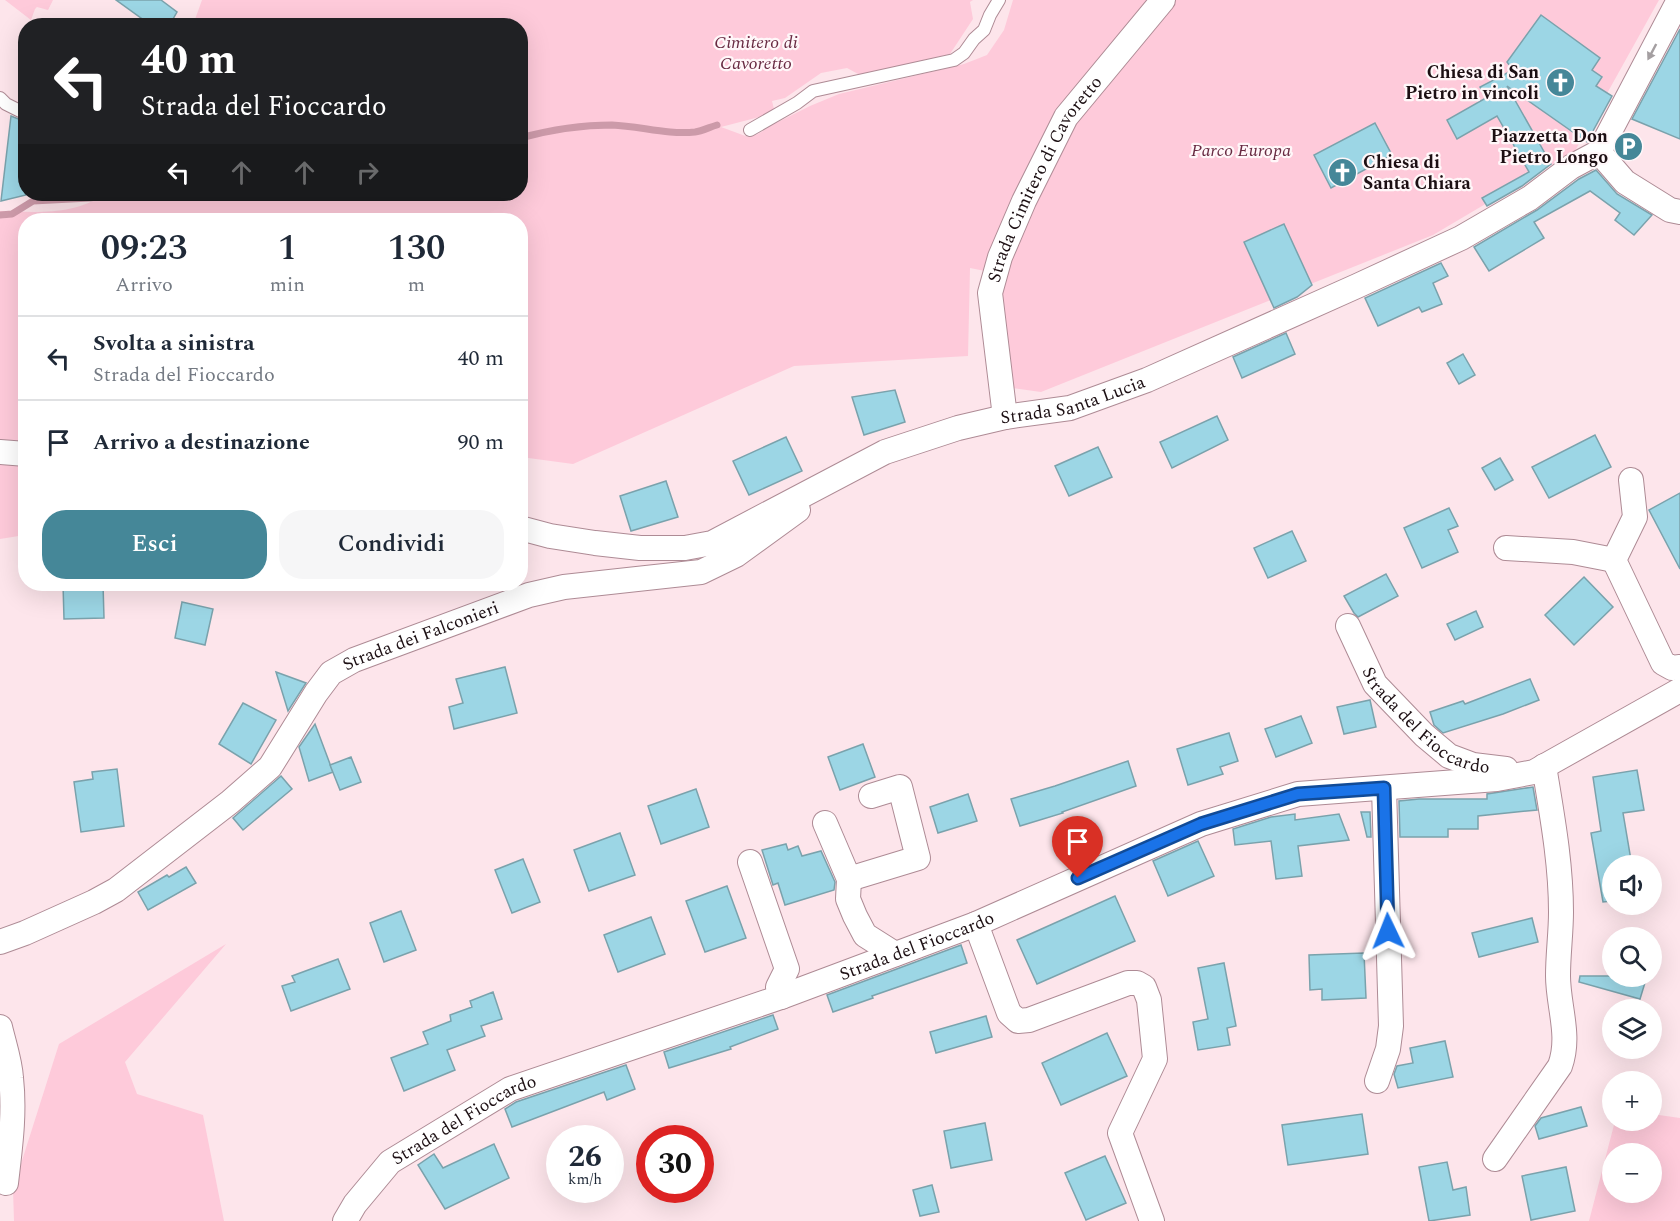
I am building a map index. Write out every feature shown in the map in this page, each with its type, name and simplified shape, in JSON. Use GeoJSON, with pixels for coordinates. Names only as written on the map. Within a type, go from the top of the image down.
{"type":"FeatureCollection","features":[{"type":"Feature","properties":{"kind":"street","name":"Strada Cimitero di Cavoretto"},"geometry":{"type":"LineString","coordinates":[[1005,417],[990,293],[1000,257],[1024,201],[1066,117],[1163,0]]}},
{"type":"Feature","properties":{"kind":"street"},"geometry":{"type":"LineString","coordinates":[[1679,0],[1599,152],[1625,182],[1670,210],[1680,212]]}},
{"type":"Feature","properties":{"kind":"street","name":"Strada Santa Lucia"},"geometry":{"type":"LineString","coordinates":[[528,530],[550,536],[640,548],[685,548],[712,543],[885,453],[958,428],[1005,417],[1070,408],[1147,380],[1461,238],[1530,198],[1571,167],[1599,152]]}},
{"type":"Feature","properties":{"kind":"street"},"geometry":{"type":"LineString","coordinates":[[0,452],[18,453]]}},
{"type":"Feature","properties":{"kind":"street","name":"Strada dei Falconieri"},"geometry":{"type":"LineString","coordinates":[[0,942],[35,929],[116,890],[230,802],[270,767],[331,673],[354,660],[529,595],[564,587],[701,572],[751,545],[787,519],[841,474]]}},
{"type":"Feature","properties":{"kind":"street"},"geometry":{"type":"LineString","coordinates":[[1614,560],[1635,517],[1631,480]]}},
{"type":"Feature","properties":{"kind":"street"},"geometry":{"type":"LineString","coordinates":[[1506,548],[1573,552],[1614,560]]}},
{"type":"Feature","properties":{"kind":"street"},"geometry":{"type":"LineString","coordinates":[[1614,560],[1663,663],[1672,668],[1680,667]]}},
{"type":"Feature","properties":{"kind":"street","name":"Strada del Fioccardo"},"geometry":{"type":"LineString","coordinates":[[1348,626],[1375,684],[1399,710],[1449,756],[1473,765],[1539,769]]}},
{"type":"Feature","properties":{"kind":"street","name":"Strada del Fioccardo"},"geometry":{"type":"LineString","coordinates":[[345,1221],[355,1204],[390,1162],[510,1089],[781,997],[976,924],[1201,824],[1298,794],[1497,779],[1539,769],[1680,690]]}},
{"type":"Feature","properties":{"kind":"street"},"geometry":{"type":"LineString","coordinates":[[1496,1159],[1560,1066],[1564,1055],[1565,1041],[1558,978],[1562,913],[1559,861],[1539,769]]}},
{"type":"Feature","properties":{"kind":"street"},"geometry":{"type":"LineString","coordinates":[[849,879],[918,858],[900,787],[871,796]]}},
{"type":"Feature","properties":{"kind":"street"},"geometry":{"type":"LineString","coordinates":[[1377,1081],[1388,1049],[1391,1026],[1384,788]]}},
{"type":"Feature","properties":{"kind":"street"},"geometry":{"type":"LineString","coordinates":[[825,823],[849,879],[848,899],[865,935],[895,954]]}},
{"type":"Feature","properties":{"kind":"street"},"geometry":{"type":"LineString","coordinates":[[750,862],[787,969],[778,987],[781,997]]}},
{"type":"Feature","properties":{"kind":"street"},"geometry":{"type":"LineString","coordinates":[[976,924],[1009,1013],[1018,1021],[1029,1020],[1128,983],[1137,983],[1144,987],[1149,1000],[1155,1059],[1120,1133],[1152,1221]]}},
{"type":"Feature","properties":{"kind":"street"},"geometry":{"type":"LineString","coordinates":[[0,1027],[11,1076],[13,1102],[13,1127],[6,1183]]}},
{"type":"Feature","properties":{"kind":"lane"},"geometry":{"type":"LineString","coordinates":[[750,130],[813,91],[954,60],[964,53],[984,30],[999,0]]}},
{"type":"Feature","properties":{"kind":"lane"},"geometry":{"type":"LineString","coordinates":[[0,98],[18,110]]}},
{"type":"Feature","properties":{"kind":"green space"},"geometry":{"type":"Polygon","coordinates":[[[5,0],[53,0],[48,10],[37,7],[32,18],[28,18],[5,0]]]}},
{"type":"Feature","properties":{"kind":"green space"},"geometry":{"type":"Polygon","coordinates":[[[202,0],[973,0],[970,2],[973,19],[950,54],[860,75],[847,68],[821,73],[785,98],[772,101],[775,113],[721,127],[748,137],[839,94],[964,64],[987,55],[1004,30],[1013,0],[1659,0],[1575,151],[1433,235],[1041,392],[998,386],[995,273],[970,268],[968,356],[794,366],[573,464],[528,458],[528,213],[18,213],[18,536],[0,539],[0,211],[54,211],[92,201],[528,201],[528,18],[196,18],[202,0]]]}},
{"type":"Feature","properties":{"kind":"green space"},"geometry":{"type":"Polygon","coordinates":[[[226,944],[125,1062],[137,1094],[203,1115],[224,1221],[14,1221],[13,1189],[59,1044],[226,944]]]}},
{"type":"Feature","properties":{"kind":"green space"},"geometry":{"type":"Polygon","coordinates":[[[1662,1115],[1680,1118],[1680,1221],[1589,1221],[1602,1171],[1602,1203],[1662,1203],[1662,1143],[1609,1143],[1612,1131],[1662,1131],[1662,1115]]]}},
{"type":"Feature","properties":{"kind":"building"},"geometry":{"type":"Polygon","coordinates":[[[116,0],[161,0],[177,12],[174,18],[141,18],[116,0]]]}},
{"type":"Feature","properties":{"kind":"building","name":"Chiesa di San Pietro in vincoli"},"geometry":{"type":"Polygon","coordinates":[[[1541,15],[1600,58],[1592,70],[1602,77],[1596,86],[1612,96],[1587,142],[1507,86],[1551,164],[1522,186],[1487,206],[1482,198],[1529,172],[1497,116],[1457,139],[1447,120],[1486,98],[1480,87],[1513,70],[1507,62],[1541,15]]]}},
{"type":"Feature","properties":{"kind":"building"},"geometry":{"type":"Polygon","coordinates":[[[1680,29],[1680,139],[1632,119],[1680,29]]]}},
{"type":"Feature","properties":{"kind":"building"},"geometry":{"type":"Polygon","coordinates":[[[11,116],[18,119],[18,197],[1,201],[11,116]]]}},
{"type":"Feature","properties":{"kind":"building","name":"Chiesa di Santa Chiara"},"geometry":{"type":"Polygon","coordinates":[[[1375,123],[1392,155],[1331,188],[1314,155],[1375,123]]]}},
{"type":"Feature","properties":{"kind":"building"},"geometry":{"type":"Polygon","coordinates":[[[1596,170],[1617,194],[1652,215],[1634,235],[1615,220],[1620,213],[1590,191],[1534,222],[1544,238],[1489,271],[1474,247],[1537,210],[1579,179],[1596,170]]]}},
{"type":"Feature","properties":{"kind":"building"},"geometry":{"type":"Polygon","coordinates":[[[1284,224],[1312,285],[1297,297],[1274,308],[1244,242],[1284,224]]]}},
{"type":"Feature","properties":{"kind":"building"},"geometry":{"type":"Polygon","coordinates":[[[1441,263],[1448,276],[1433,283],[1442,304],[1422,312],[1419,307],[1378,326],[1365,298],[1441,263]]]}},
{"type":"Feature","properties":{"kind":"building"},"geometry":{"type":"Polygon","coordinates":[[[1286,333],[1295,354],[1242,378],[1233,357],[1286,333]]]}},
{"type":"Feature","properties":{"kind":"building"},"geometry":{"type":"Polygon","coordinates":[[[1463,354],[1475,375],[1459,384],[1447,363],[1463,354]]]}},
{"type":"Feature","properties":{"kind":"building"},"geometry":{"type":"Polygon","coordinates":[[[895,390],[905,422],[864,435],[852,397],[895,390]]]}},
{"type":"Feature","properties":{"kind":"building"},"geometry":{"type":"Polygon","coordinates":[[[1217,416],[1228,440],[1172,468],[1160,442],[1217,416]]]}},
{"type":"Feature","properties":{"kind":"building"},"geometry":{"type":"Polygon","coordinates":[[[1595,435],[1611,467],[1549,498],[1532,467],[1595,435]]]}},
{"type":"Feature","properties":{"kind":"building"},"geometry":{"type":"Polygon","coordinates":[[[786,437],[802,471],[749,495],[733,461],[786,437]]]}},
{"type":"Feature","properties":{"kind":"building"},"geometry":{"type":"Polygon","coordinates":[[[1098,447],[1112,477],[1069,496],[1055,466],[1098,447]]]}},
{"type":"Feature","properties":{"kind":"building"},"geometry":{"type":"Polygon","coordinates":[[[1500,458],[1513,480],[1495,490],[1482,468],[1500,458]]]}},
{"type":"Feature","properties":{"kind":"building"},"geometry":{"type":"Polygon","coordinates":[[[666,481],[678,517],[631,531],[620,496],[666,481]]]}},
{"type":"Feature","properties":{"kind":"building"},"geometry":{"type":"Polygon","coordinates":[[[1680,493],[1680,569],[1649,510],[1680,493]]]}},
{"type":"Feature","properties":{"kind":"building"},"geometry":{"type":"Polygon","coordinates":[[[1449,508],[1458,526],[1448,530],[1458,552],[1422,568],[1404,528],[1449,508]]]}},
{"type":"Feature","properties":{"kind":"building"},"geometry":{"type":"Polygon","coordinates":[[[1292,531],[1306,561],[1268,578],[1254,548],[1292,531]]]}},
{"type":"Feature","properties":{"kind":"building"},"geometry":{"type":"Polygon","coordinates":[[[1386,574],[1398,596],[1358,617],[1344,596],[1386,574]]]}},
{"type":"Feature","properties":{"kind":"building"},"geometry":{"type":"Polygon","coordinates":[[[1584,577],[1613,607],[1574,645],[1545,615],[1584,577]]]}},
{"type":"Feature","properties":{"kind":"building"},"geometry":{"type":"Polygon","coordinates":[[[63,591],[103,591],[104,618],[64,619],[63,591]]]}},
{"type":"Feature","properties":{"kind":"building"},"geometry":{"type":"Polygon","coordinates":[[[182,602],[213,609],[205,645],[175,638],[182,602]]]}},
{"type":"Feature","properties":{"kind":"building"},"geometry":{"type":"Polygon","coordinates":[[[1476,611],[1483,627],[1455,640],[1447,624],[1476,611]]]}},
{"type":"Feature","properties":{"kind":"building"},"geometry":{"type":"Polygon","coordinates":[[[505,667],[517,713],[454,729],[449,707],[463,703],[456,679],[505,667]]]}},
{"type":"Feature","properties":{"kind":"building"},"geometry":{"type":"Polygon","coordinates":[[[276,672],[306,683],[288,711],[276,672]]]}},
{"type":"Feature","properties":{"kind":"building"},"geometry":{"type":"Polygon","coordinates":[[[1530,679],[1539,700],[1443,733],[1434,725],[1430,712],[1463,701],[1465,704],[1530,679]]]}},
{"type":"Feature","properties":{"kind":"building"},"geometry":{"type":"Polygon","coordinates":[[[1370,700],[1376,727],[1344,734],[1337,707],[1370,700]]]}},
{"type":"Feature","properties":{"kind":"building"},"geometry":{"type":"Polygon","coordinates":[[[243,703],[276,720],[251,764],[219,744],[243,703]]]}},
{"type":"Feature","properties":{"kind":"building"},"geometry":{"type":"Polygon","coordinates":[[[1301,716],[1312,743],[1276,757],[1265,729],[1301,716]]]}},
{"type":"Feature","properties":{"kind":"building"},"geometry":{"type":"Polygon","coordinates":[[[315,724],[333,772],[309,781],[299,747],[315,724]]]}},
{"type":"Feature","properties":{"kind":"building"},"geometry":{"type":"Polygon","coordinates":[[[1229,733],[1238,761],[1220,767],[1223,774],[1188,785],[1177,749],[1229,733]]]}},
{"type":"Feature","properties":{"kind":"building"},"geometry":{"type":"Polygon","coordinates":[[[863,744],[875,777],[840,790],[828,757],[863,744]]]}},
{"type":"Feature","properties":{"kind":"building"},"geometry":{"type":"Polygon","coordinates":[[[351,757],[361,782],[340,790],[330,765],[351,757]]]}},
{"type":"Feature","properties":{"kind":"building"},"geometry":{"type":"Polygon","coordinates":[[[1128,761],[1136,786],[1020,826],[1011,799],[1128,761]]]}},
{"type":"Feature","properties":{"kind":"building"},"geometry":{"type":"Polygon","coordinates":[[[117,769],[124,826],[81,832],[74,782],[93,779],[92,772],[117,769]]]}},
{"type":"Feature","properties":{"kind":"building"},"geometry":{"type":"Polygon","coordinates":[[[1637,770],[1644,810],[1623,813],[1630,855],[1602,855],[1602,896],[1591,833],[1601,831],[1593,777],[1637,770]]]}},
{"type":"Feature","properties":{"kind":"building"},"geometry":{"type":"Polygon","coordinates":[[[281,776],[292,789],[243,830],[233,818],[281,776]]]}},
{"type":"Feature","properties":{"kind":"building"},"geometry":{"type":"Polygon","coordinates":[[[1533,787],[1537,810],[1478,816],[1478,829],[1448,829],[1448,837],[1400,837],[1399,801],[1487,799],[1487,794],[1533,787]]]}},
{"type":"Feature","properties":{"kind":"building"},"geometry":{"type":"Polygon","coordinates":[[[696,789],[709,827],[661,844],[648,806],[696,789]]]}},
{"type":"Feature","properties":{"kind":"building"},"geometry":{"type":"Polygon","coordinates":[[[968,794],[977,821],[938,833],[930,807],[968,794]]]}},
{"type":"Feature","properties":{"kind":"building"},"geometry":{"type":"Polygon","coordinates":[[[1361,812],[1370,812],[1371,837],[1367,837],[1361,812]]]}},
{"type":"Feature","properties":{"kind":"building"},"geometry":{"type":"Polygon","coordinates":[[[1295,814],[1295,820],[1339,814],[1349,840],[1298,846],[1302,876],[1276,879],[1271,841],[1235,845],[1233,829],[1271,817],[1295,814]]]}},
{"type":"Feature","properties":{"kind":"building"},"geometry":{"type":"Polygon","coordinates":[[[620,833],[635,875],[589,891],[574,850],[620,833]]]}},
{"type":"Feature","properties":{"kind":"building"},"geometry":{"type":"Polygon","coordinates":[[[1198,841],[1214,876],[1168,896],[1153,861],[1198,841]]]}},
{"type":"Feature","properties":{"kind":"building"},"geometry":{"type":"Polygon","coordinates":[[[786,844],[788,850],[798,846],[802,856],[821,851],[835,882],[834,890],[785,905],[778,883],[773,885],[762,850],[786,844]]]}},
{"type":"Feature","properties":{"kind":"building"},"geometry":{"type":"Polygon","coordinates":[[[523,859],[540,902],[512,913],[495,870],[523,859]]]}},
{"type":"Feature","properties":{"kind":"building"},"geometry":{"type":"Polygon","coordinates":[[[186,867],[196,883],[148,910],[138,892],[186,867]]]}},
{"type":"Feature","properties":{"kind":"building"},"geometry":{"type":"Polygon","coordinates":[[[727,886],[746,938],[705,952],[686,901],[727,886]]]}},
{"type":"Feature","properties":{"kind":"building"},"geometry":{"type":"Polygon","coordinates":[[[1115,896],[1135,941],[1037,984],[1017,940],[1115,896]]]}},
{"type":"Feature","properties":{"kind":"building"},"geometry":{"type":"Polygon","coordinates":[[[401,911],[416,950],[384,962],[370,923],[401,911]]]}},
{"type":"Feature","properties":{"kind":"building"},"geometry":{"type":"Polygon","coordinates":[[[651,917],[665,954],[618,972],[604,935],[651,917]]]}},
{"type":"Feature","properties":{"kind":"building"},"geometry":{"type":"Polygon","coordinates":[[[1532,918],[1538,942],[1479,957],[1472,933],[1532,918]]]}},
{"type":"Feature","properties":{"kind":"building"},"geometry":{"type":"Polygon","coordinates":[[[961,945],[967,963],[833,1012],[827,995],[961,945]]]}},
{"type":"Feature","properties":{"kind":"building"},"geometry":{"type":"Polygon","coordinates":[[[1364,953],[1366,998],[1322,1000],[1322,989],[1310,990],[1309,955],[1364,953]]]}},
{"type":"Feature","properties":{"kind":"building"},"geometry":{"type":"Polygon","coordinates":[[[338,959],[350,989],[291,1011],[282,986],[295,982],[292,976],[338,959]]]}},
{"type":"Feature","properties":{"kind":"building"},"geometry":{"type":"Polygon","coordinates":[[[1224,963],[1236,1026],[1227,1028],[1230,1045],[1198,1050],[1193,1022],[1208,1019],[1198,968],[1224,963]]]}},
{"type":"Feature","properties":{"kind":"building"},"geometry":{"type":"Polygon","coordinates":[[[1580,976],[1602,976],[1602,987],[1644,987],[1640,999],[1579,982],[1580,976]]]}},
{"type":"Feature","properties":{"kind":"building"},"geometry":{"type":"Polygon","coordinates":[[[493,992],[502,1019],[481,1026],[485,1036],[447,1050],[455,1070],[404,1091],[391,1058],[428,1044],[423,1032],[451,1021],[450,1015],[472,1007],[470,1001],[493,992]]]}},
{"type":"Feature","properties":{"kind":"building"},"geometry":{"type":"Polygon","coordinates":[[[773,1015],[778,1029],[730,1047],[731,1049],[669,1068],[664,1052],[773,1015]]]}},
{"type":"Feature","properties":{"kind":"building"},"geometry":{"type":"Polygon","coordinates":[[[986,1016],[992,1037],[936,1053],[930,1032],[986,1016]]]}},
{"type":"Feature","properties":{"kind":"building"},"geometry":{"type":"Polygon","coordinates":[[[1107,1033],[1127,1076],[1061,1105],[1042,1063],[1107,1033]]]}},
{"type":"Feature","properties":{"kind":"building"},"geometry":{"type":"Polygon","coordinates":[[[1445,1041],[1453,1077],[1398,1088],[1394,1074],[1397,1066],[1413,1063],[1410,1048],[1445,1041]]]}},
{"type":"Feature","properties":{"kind":"building"},"geometry":{"type":"Polygon","coordinates":[[[626,1065],[635,1089],[607,1100],[604,1092],[512,1127],[505,1109],[516,1102],[626,1065]]]}},
{"type":"Feature","properties":{"kind":"building"},"geometry":{"type":"Polygon","coordinates":[[[1581,1107],[1587,1126],[1539,1139],[1535,1126],[1541,1118],[1581,1107]]]}},
{"type":"Feature","properties":{"kind":"building"},"geometry":{"type":"Polygon","coordinates":[[[1362,1114],[1368,1154],[1288,1165],[1282,1125],[1362,1114]]]}},
{"type":"Feature","properties":{"kind":"building"},"geometry":{"type":"Polygon","coordinates":[[[985,1123],[992,1160],[951,1168],[944,1131],[985,1123]]]}},
{"type":"Feature","properties":{"kind":"building"},"geometry":{"type":"Polygon","coordinates":[[[494,1144],[509,1178],[445,1209],[418,1165],[434,1154],[443,1168],[494,1144]]]}},
{"type":"Feature","properties":{"kind":"building"},"geometry":{"type":"Polygon","coordinates":[[[1105,1156],[1126,1203],[1086,1220],[1065,1173],[1105,1156]]]}},
{"type":"Feature","properties":{"kind":"building"},"geometry":{"type":"Polygon","coordinates":[[[1447,1162],[1453,1190],[1466,1187],[1470,1215],[1429,1221],[1419,1167],[1447,1162]]]}},
{"type":"Feature","properties":{"kind":"building"},"geometry":{"type":"Polygon","coordinates":[[[1566,1167],[1575,1211],[1531,1220],[1522,1176],[1566,1167]]]}},
{"type":"Feature","properties":{"kind":"building"},"geometry":{"type":"Polygon","coordinates":[[[932,1185],[939,1212],[920,1216],[913,1190],[932,1185]]]}},
{"type":"Feature","properties":{"kind":"waterway"},"geometry":{"type":"LineString","coordinates":[[528,136],[589,126],[612,125],[685,133],[717,125]]}},
{"type":"Feature","properties":{"kind":"waterway"},"geometry":{"type":"LineString","coordinates":[[0,215],[12,214],[33,201]]}},
{"type":"Feature","properties":{"kind":"place","name":"Chiesa di San Pietro in vincoli"},"geometry":{"type":"Point","coordinates":[1560,82]}},
{"type":"Feature","properties":{"kind":"place","name":"Piazzetta Don Pietro Longo"},"geometry":{"type":"Point","coordinates":[1629,146]}},
{"type":"Feature","properties":{"kind":"place","name":"Chiesa di Santa Chiara"},"geometry":{"type":"Point","coordinates":[1342,172]}},
{"type":"Feature","properties":{"kind":"route"},"geometry":{"type":"LineString","coordinates":[[1078,878],[1201,824],[1298,794],[1384,788],[1388,931]]}},
{"type":"Feature","properties":{"kind":"park label","name":"Cimitero di Cavoretto"},"geometry":{"type":"Point","coordinates":[756,52]}},
{"type":"Feature","properties":{"kind":"park label","name":"Parco Europa"},"geometry":{"type":"Point","coordinates":[1241,150]}}]}
